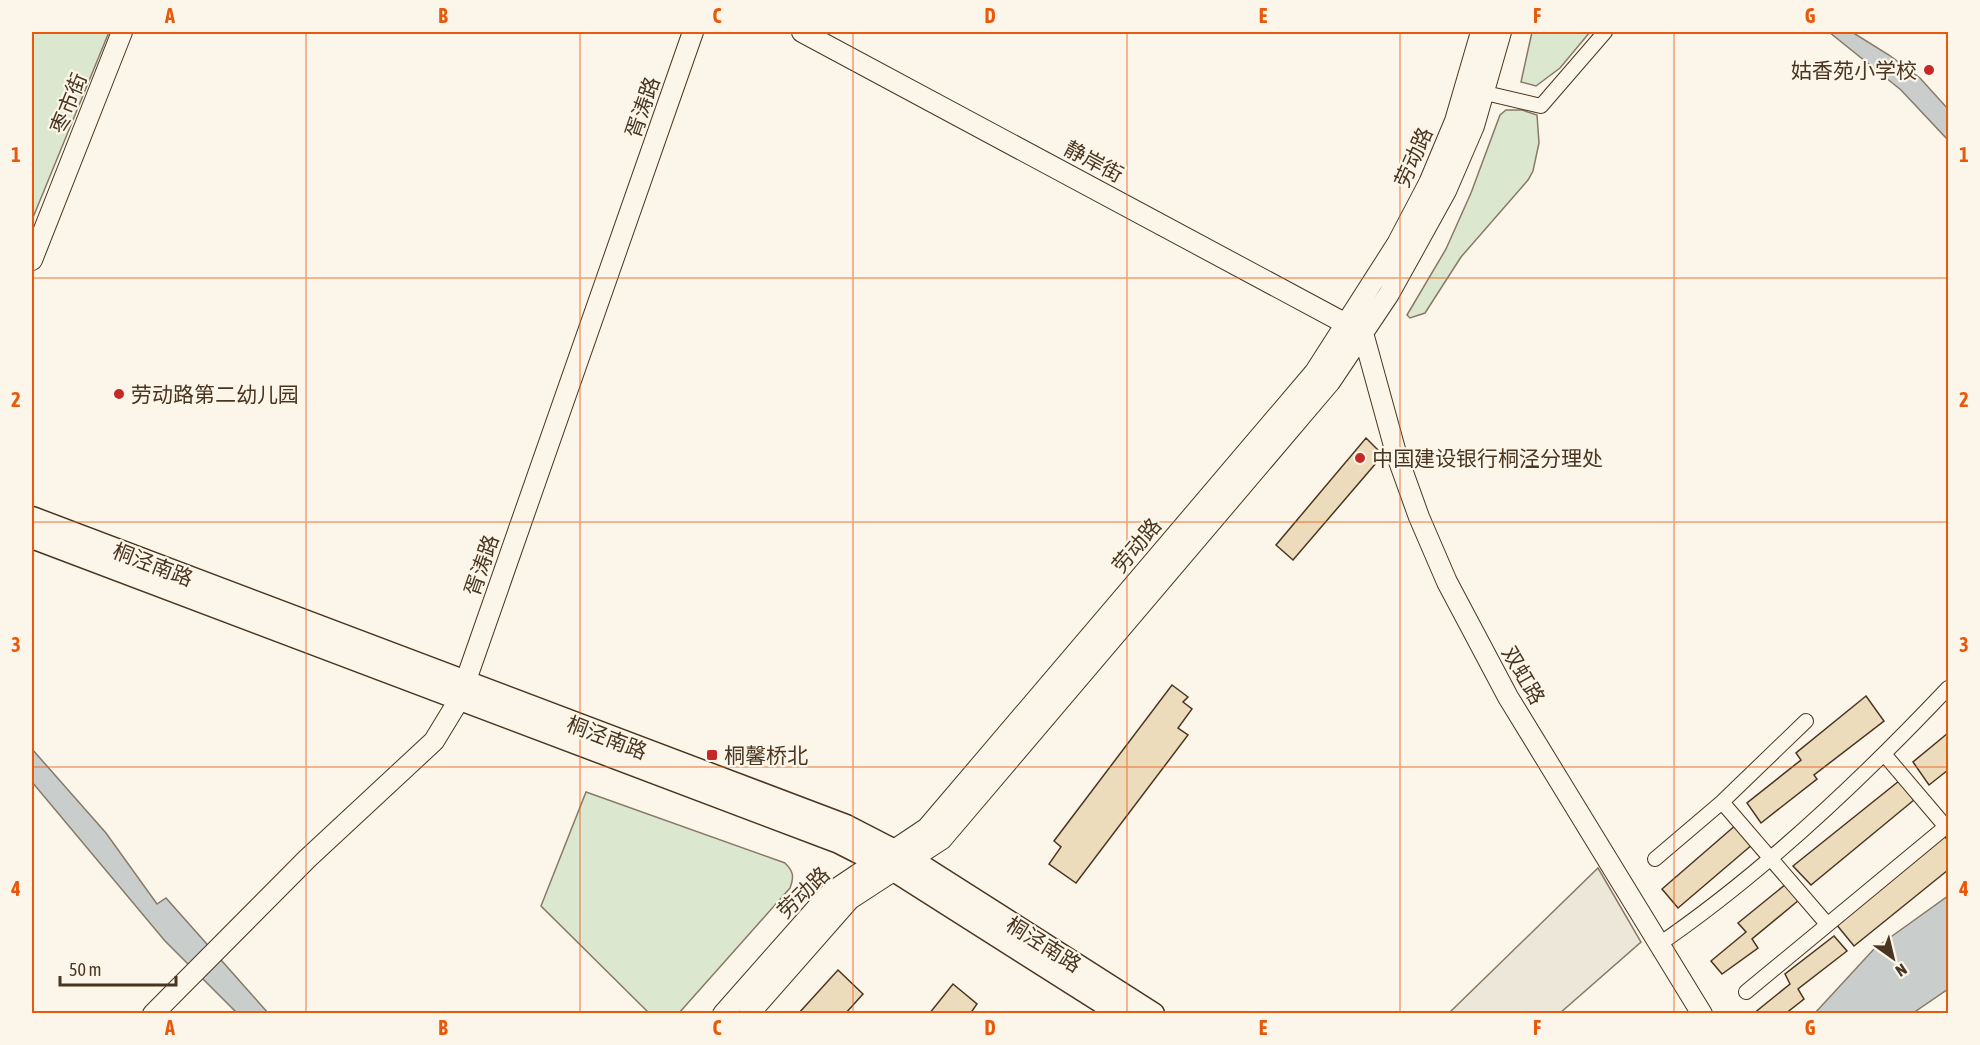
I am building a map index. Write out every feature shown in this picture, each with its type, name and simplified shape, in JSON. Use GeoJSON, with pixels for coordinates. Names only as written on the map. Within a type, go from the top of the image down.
{"type":"FeatureCollection","features":[{"type":"Feature","properties":{"kind":"main road","name":"桐泾南路"},"geometry":{"type":"LineString","coordinates":[[32,518],[462,692]]}},
{"type":"Feature","properties":{"kind":"main road","name":"桐泾南路"},"geometry":{"type":"LineString","coordinates":[[32,537],[462,692],[846,826],[1121,1014]]}},
{"type":"Feature","properties":{"kind":"main road","name":"桐泾南路"},"geometry":{"type":"LineString","coordinates":[[894,860],[1153,1014]]}},
{"type":"Feature","properties":{"kind":"street","name":"枣市街"},"geometry":{"type":"LineString","coordinates":[[32,260],[122,32]]}},
{"type":"Feature","properties":{"kind":"street","name":"胥涛路"},"geometry":{"type":"LineString","coordinates":[[153,1014],[307,859],[434,741],[462,692],[693,32]]}},
{"type":"Feature","properties":{"kind":"street","name":"静岸街"},"geometry":{"type":"LineString","coordinates":[[802,32],[1355,328]]}},
{"type":"Feature","properties":{"kind":"street","name":"劳动路"},"geometry":{"type":"LineString","coordinates":[[723,1014],[830,893],[894,860],[942,839],[1316,399],[1355,328],[1413,253],[1446,190],[1474,126],[1481,32]]}},
{"type":"Feature","properties":{"kind":"street","name":"劳动路"},"geometry":{"type":"LineString","coordinates":[[1475,90],[1501,32]]}},
{"type":"Feature","properties":{"kind":"street"},"geometry":{"type":"LineString","coordinates":[[1475,90],[1541,106],[1605,32]]}},
{"type":"Feature","properties":{"kind":"street","name":"双虹路"},"geometry":{"type":"LineString","coordinates":[[1355,328],[1419,517],[1447,582],[1508,697],[1702,1014]]}},
{"type":"Feature","properties":{"kind":"street"},"geometry":{"type":"LineString","coordinates":[[1658,945],[1693,921],[1770,856],[1884,754],[1948,688]]}},
{"type":"Feature","properties":{"kind":"street"},"geometry":{"type":"LineString","coordinates":[[1655,859],[1722,802],[1806,721]]}},
{"type":"Feature","properties":{"kind":"street"},"geometry":{"type":"LineString","coordinates":[[1746,992],[1947,826],[1884,754]]}},
{"type":"Feature","properties":{"kind":"street"},"geometry":{"type":"LineString","coordinates":[[1722,802],[1827,924]]}},
{"type":"Feature","properties":{"kind":"street","name":"劳动路"},"geometry":{"type":"LineString","coordinates":[[748,1014],[850,899],[894,860]]}},
{"type":"Feature","properties":{"kind":"green space"},"geometry":{"type":"Polygon","coordinates":[[[32,32],[109,32],[32,220],[32,32]]]}},
{"type":"Feature","properties":{"kind":"green space"},"geometry":{"type":"Polygon","coordinates":[[[1532,32],[1590,32],[1560,68],[1536,86],[1521,82],[1532,32]]]}},
{"type":"Feature","properties":{"kind":"green space"},"geometry":{"type":"Polygon","coordinates":[[[1506,110],[1522,110],[1537,115],[1539,143],[1533,171],[1528,180],[1461,257],[1425,313],[1410,318],[1407,315],[1446,249],[1471,193],[1500,115],[1506,110]]]}},
{"type":"Feature","properties":{"kind":"green space"},"geometry":{"type":"Polygon","coordinates":[[[586,792],[785,863],[792,872],[790,888],[679,1013],[649,1013],[541,906],[586,792]]]}},
{"type":"Feature","properties":{"kind":"shaded area"},"geometry":{"type":"Polygon","coordinates":[[[1829,32],[1852,32],[1920,78],[1948,109],[1948,140],[1901,90],[1829,32]]]}},
{"type":"Feature","properties":{"kind":"shaded area"},"geometry":{"type":"Polygon","coordinates":[[[32,749],[106,833],[157,904],[166,898],[268,1013],[237,1013],[165,941],[32,782],[32,749]]]}},
{"type":"Feature","properties":{"kind":"shaded area"},"geometry":{"type":"Polygon","coordinates":[[[1598,868],[1641,942],[1560,1013],[1449,1013],[1598,868]]]}},
{"type":"Feature","properties":{"kind":"shaded area"},"geometry":{"type":"Polygon","coordinates":[[[1948,896],[1948,989],[1913,1013],[1815,1013],[1874,949],[1948,896]]]}},
{"type":"Feature","properties":{"kind":"building"},"geometry":{"type":"Polygon","coordinates":[[[1366,438],[1383,455],[1293,560],[1276,545],[1366,438]]]}},
{"type":"Feature","properties":{"kind":"building"},"geometry":{"type":"Polygon","coordinates":[[[1172,685],[1188,697],[1183,702],[1192,709],[1178,728],[1188,735],[1076,883],[1049,864],[1061,847],[1054,841],[1172,685]]]}},
{"type":"Feature","properties":{"kind":"building"},"geometry":{"type":"Polygon","coordinates":[[[1866,696],[1884,721],[1814,775],[1817,779],[1761,823],[1747,803],[1801,760],[1796,753],[1866,696]]]}},
{"type":"Feature","properties":{"kind":"building"},"geometry":{"type":"Polygon","coordinates":[[[1948,733],[1948,770],[1929,785],[1913,762],[1948,733]]]}},
{"type":"Feature","properties":{"kind":"building"},"geometry":{"type":"Polygon","coordinates":[[[1899,781],[1914,800],[1811,885],[1793,866],[1899,781]]]}},
{"type":"Feature","properties":{"kind":"building"},"geometry":{"type":"Polygon","coordinates":[[[1737,824],[1753,844],[1678,908],[1662,889],[1737,824]]]}},
{"type":"Feature","properties":{"kind":"building"},"geometry":{"type":"Polygon","coordinates":[[[1944,835],[1948,841],[1948,870],[1854,946],[1836,924],[1944,835]]]}},
{"type":"Feature","properties":{"kind":"building"},"geometry":{"type":"Polygon","coordinates":[[[1786,884],[1799,900],[1752,939],[1758,948],[1722,974],[1711,961],[1746,932],[1738,923],[1786,884]]]}},
{"type":"Feature","properties":{"kind":"building"},"geometry":{"type":"Polygon","coordinates":[[[1834,936],[1847,951],[1798,989],[1804,999],[1785,1014],[1753,1014],[1790,984],[1785,974],[1834,936]]]}},
{"type":"Feature","properties":{"kind":"building"},"geometry":{"type":"Polygon","coordinates":[[[838,970],[863,994],[845,1014],[798,1014],[838,970]]]}},
{"type":"Feature","properties":{"kind":"building"},"geometry":{"type":"Polygon","coordinates":[[[953,984],[977,1004],[970,1014],[929,1014],[953,984]]]}},
{"type":"Feature","properties":{"kind":"place","name":"姑香苑小学校"},"geometry":{"type":"Point","coordinates":[1929,70]}},
{"type":"Feature","properties":{"kind":"place","name":"劳动路第二幼儿园"},"geometry":{"type":"Point","coordinates":[119,394]}},
{"type":"Feature","properties":{"kind":"place","name":"中国建设银行桐泾分理处"},"geometry":{"type":"Point","coordinates":[1360,458]}},
{"type":"Feature","properties":{"kind":"place","name":"桐馨桥北"},"geometry":{"type":"Point","coordinates":[712,755]}}]}
